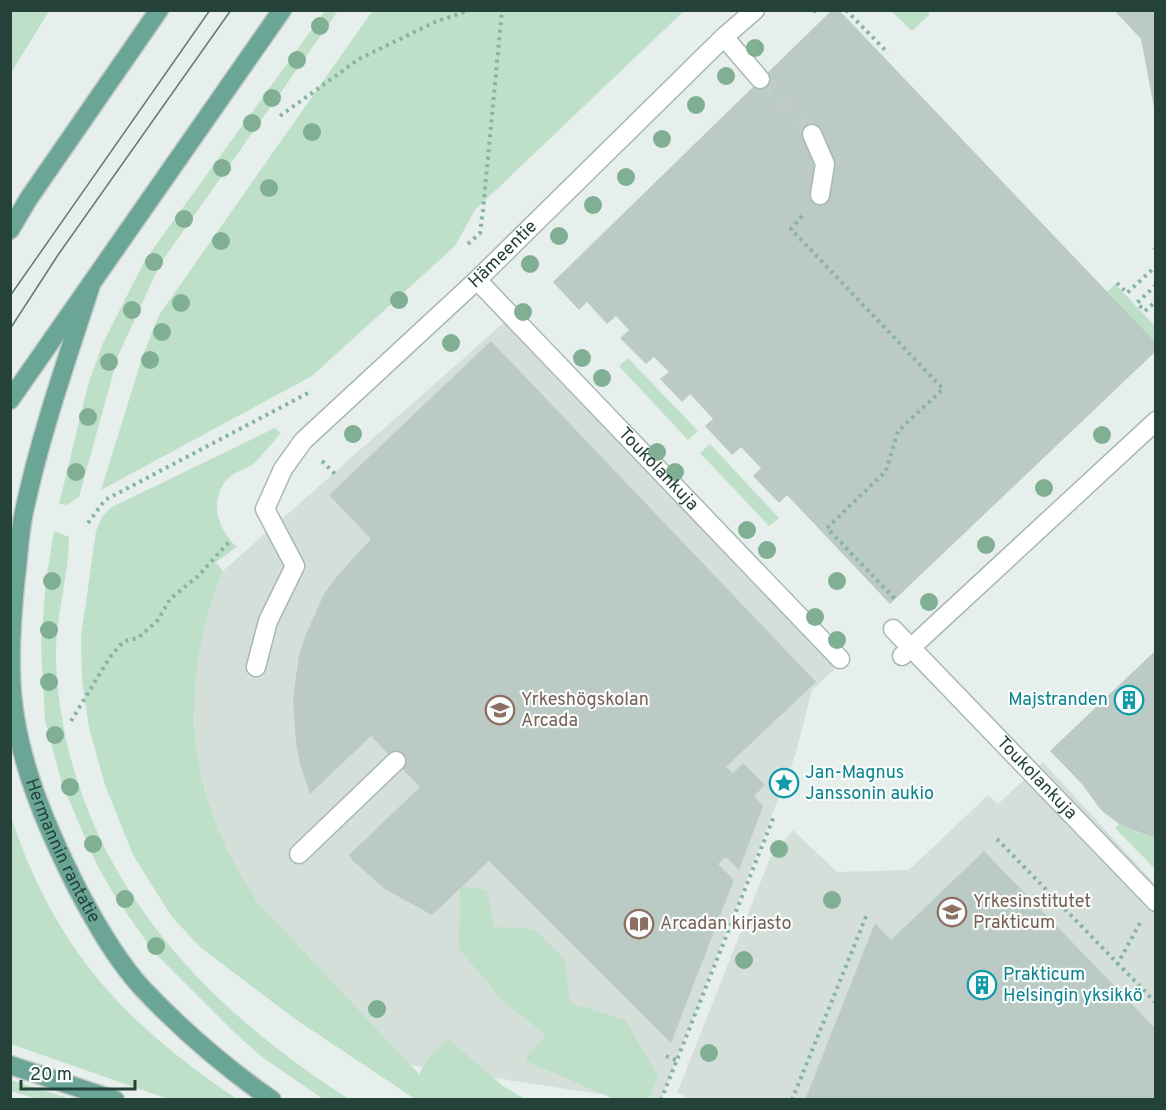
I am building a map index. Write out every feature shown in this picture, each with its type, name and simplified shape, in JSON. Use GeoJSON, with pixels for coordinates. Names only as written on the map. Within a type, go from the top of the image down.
{"type":"FeatureCollection","features":[{"type":"Feature","properties":{"kind":"main road"},"geometry":{"type":"LineString","coordinates":[[10,230],[29,198],[159,10]]}},
{"type":"Feature","properties":{"kind":"main road"},"geometry":{"type":"LineString","coordinates":[[10,400],[282,10]]}},
{"type":"Feature","properties":{"kind":"main road"},"geometry":{"type":"LineString","coordinates":[[10,215],[29,198]]}},
{"type":"Feature","properties":{"kind":"main road","name":"Hermannin rantatie"},"geometry":{"type":"LineString","coordinates":[[90,288],[48,414],[24,514],[12,614],[10,673],[13,702],[31,784],[75,885],[107,941],[142,988],[194,1038],[272,1100]]}},
{"type":"Feature","properties":{"kind":"main road"},"geometry":{"type":"LineString","coordinates":[[10,1065],[115,1100]]}},
{"type":"Feature","properties":{"kind":"street","name":"Hämeentie"},"geometry":{"type":"LineString","coordinates":[[256,667],[268,621],[295,566],[265,509],[283,469],[303,441],[477,280],[724,37],[755,10]]}},
{"type":"Feature","properties":{"kind":"street"},"geometry":{"type":"LineString","coordinates":[[724,37],[760,79]]}},
{"type":"Feature","properties":{"kind":"street"},"geometry":{"type":"LineString","coordinates":[[812,134],[825,164],[820,195]]}},
{"type":"Feature","properties":{"kind":"street","name":"Toukolankuja"},"geometry":{"type":"LineString","coordinates":[[477,280],[840,659]]}},
{"type":"Feature","properties":{"kind":"street"},"geometry":{"type":"LineString","coordinates":[[906,652],[1155,421]]}},
{"type":"Feature","properties":{"kind":"street","name":"Toukolankuja"},"geometry":{"type":"LineString","coordinates":[[893,629],[906,652],[1154,901]]}},
{"type":"Feature","properties":{"kind":"street"},"geometry":{"type":"LineString","coordinates":[[299,855],[396,761]]}},
{"type":"Feature","properties":{"kind":"path"},"geometry":{"type":"LineString","coordinates":[[280,116],[359,59],[435,22],[470,10]]}},
{"type":"Feature","properties":{"kind":"path"},"geometry":{"type":"LineString","coordinates":[[464,249],[480,232],[482,221],[502,10]]}},
{"type":"Feature","properties":{"kind":"path"},"geometry":{"type":"LineString","coordinates":[[846,10],[888,53]]}},
{"type":"Feature","properties":{"kind":"path"},"geometry":{"type":"LineString","coordinates":[[820,195],[790,229],[943,389],[898,431],[886,471],[827,528],[895,599]]}},
{"type":"Feature","properties":{"kind":"path"},"geometry":{"type":"LineString","coordinates":[[1117,283],[1127,293],[1155,266]]}},
{"type":"Feature","properties":{"kind":"path"},"geometry":{"type":"LineString","coordinates":[[1155,285],[1137,303],[1145,311],[1155,301]]}},
{"type":"Feature","properties":{"kind":"path"},"geometry":{"type":"LineString","coordinates":[[88,523],[105,500],[271,414],[309,393],[317,385]]}},
{"type":"Feature","properties":{"kind":"path"},"geometry":{"type":"LineString","coordinates":[[71,722],[110,657],[124,641],[138,639],[158,620],[170,599],[198,576],[230,541]]}},
{"type":"Feature","properties":{"kind":"path"},"geometry":{"type":"LineString","coordinates":[[661,1100],[774,816]]}},
{"type":"Feature","properties":{"kind":"path"},"geometry":{"type":"LineString","coordinates":[[997,839],[1155,1003]]}},
{"type":"Feature","properties":{"kind":"path"},"geometry":{"type":"LineString","coordinates":[[1117,965],[1154,901]]}},
{"type":"Feature","properties":{"kind":"path"},"geometry":{"type":"LineString","coordinates":[[792,1100],[867,914]]}},
{"type":"Feature","properties":{"kind":"path"},"geometry":{"type":"LineString","coordinates":[[666,1056],[676,1060]]}},
{"type":"Feature","properties":{"kind":"shaded area","name":"Yrkeshögskolan Arcada"},"geometry":{"type":"Polygon","coordinates":[[[508,319],[838,666],[812,690],[795,756],[661,1099],[633,1099],[403,1064],[258,903],[240,876],[213,819],[197,758],[193,694],[196,663],[202,632],[223,571],[508,319]]]}},
{"type":"Feature","properties":{"kind":"shaded area","name":"Yrkesinstitutet Prakticum"},"geometry":{"type":"Polygon","coordinates":[[[1043,762],[1155,884],[1155,1099],[694,1100],[677,1093],[770,858],[793,830],[837,872],[909,870],[988,795],[998,804],[1043,762]]]}},
{"type":"Feature","properties":{"kind":"green space"},"geometry":{"type":"Polygon","coordinates":[[[373,10],[684,11],[475,210],[455,246],[312,376],[101,490],[142,358],[159,315],[373,10]]]}},
{"type":"Feature","properties":{"kind":"green space"},"geometry":{"type":"Polygon","coordinates":[[[10,11],[49,11],[11,73],[10,11]]]}},
{"type":"Feature","properties":{"kind":"green space"},"geometry":{"type":"Polygon","coordinates":[[[325,11],[338,11],[160,264],[118,356],[79,497],[67,505],[59,504],[88,385],[103,343],[145,260],[325,11]]]}},
{"type":"Feature","properties":{"kind":"green space"},"geometry":{"type":"Polygon","coordinates":[[[891,11],[927,11],[930,14],[912,31],[891,11]]]}},
{"type":"Feature","properties":{"kind":"green space"},"geometry":{"type":"Polygon","coordinates":[[[1115,284],[1155,326],[1155,343],[1106,293],[1115,284]]]}},
{"type":"Feature","properties":{"kind":"green space"},"geometry":{"type":"Polygon","coordinates":[[[628,358],[698,431],[688,440],[619,366],[628,358]]]}},
{"type":"Feature","properties":{"kind":"green space"},"geometry":{"type":"Polygon","coordinates":[[[275,428],[281,433],[252,465],[233,474],[219,493],[217,503],[224,532],[237,547],[216,562],[223,571],[208,615],[198,658],[194,701],[196,742],[203,783],[216,823],[234,863],[258,903],[419,1074],[427,1060],[448,1039],[503,1086],[525,1099],[415,1099],[295,1019],[200,947],[172,917],[133,855],[105,785],[89,728],[82,680],[81,637],[96,531],[102,517],[110,508],[275,428]]]}},
{"type":"Feature","properties":{"kind":"green space"},"geometry":{"type":"Polygon","coordinates":[[[710,444],[779,518],[769,526],[700,453],[710,444]]]}},
{"type":"Feature","properties":{"kind":"green space"},"geometry":{"type":"Polygon","coordinates":[[[54,531],[69,537],[56,647],[65,734],[84,800],[111,860],[147,917],[189,968],[238,1016],[291,1059],[349,1099],[323,1099],[262,1057],[236,1034],[153,951],[116,898],[96,863],[62,784],[45,720],[41,645],[46,580],[54,531]]]}},
{"type":"Feature","properties":{"kind":"green space"},"geometry":{"type":"Polygon","coordinates":[[[11,817],[29,864],[49,906],[72,944],[98,979],[127,1011],[160,1041],[237,1099],[168,1099],[11,1044],[11,817]]]}},
{"type":"Feature","properties":{"kind":"green space"},"geometry":{"type":"Polygon","coordinates":[[[1119,824],[1155,839],[1155,869],[1115,828],[1119,824]]]}},
{"type":"Feature","properties":{"kind":"green space"},"geometry":{"type":"Polygon","coordinates":[[[462,886],[487,890],[494,927],[534,929],[565,960],[570,1003],[625,1020],[658,1076],[649,1099],[614,1099],[524,1060],[546,1035],[503,1001],[459,949],[460,889],[462,886]]]}},
{"type":"Feature","properties":{"kind":"green space"},"geometry":{"type":"Polygon","coordinates":[[[11,1080],[71,1099],[37,1099],[11,1091],[11,1080]]]}},
{"type":"Feature","properties":{"kind":"building"},"geometry":{"type":"Polygon","coordinates":[[[832,10],[839,10],[1156,343],[1156,351],[890,604],[787,495],[779,503],[753,476],[761,468],[741,447],[732,455],[705,426],[713,419],[690,394],[682,402],[660,379],[669,372],[654,357],[646,364],[620,338],[629,330],[616,316],[607,324],[587,302],[579,310],[553,282],[832,10]]]}},
{"type":"Feature","properties":{"kind":"building"},"geometry":{"type":"Polygon","coordinates":[[[1114,10],[1156,10],[1156,118],[1141,39],[1114,10]]]}},
{"type":"Feature","properties":{"kind":"building","name":"Yrkeshögskolan Arcada"},"geometry":{"type":"Polygon","coordinates":[[[491,341],[816,682],[726,767],[733,773],[743,763],[765,785],[754,796],[763,806],[739,870],[726,857],[718,864],[734,880],[671,1043],[489,861],[432,915],[385,889],[352,860],[349,855],[420,787],[371,736],[310,794],[300,764],[293,699],[299,655],[324,594],[337,576],[371,539],[329,495],[491,341]]]}},
{"type":"Feature","properties":{"kind":"building","name":"Majstranden"},"geometry":{"type":"Polygon","coordinates":[[[1156,650],[1156,839],[1119,824],[1101,810],[1082,784],[1050,751],[1156,650]]]}},
{"type":"Feature","properties":{"kind":"building","name":"Prakticum Helsingin yksikkö"},"geometry":{"type":"Polygon","coordinates":[[[984,851],[1156,1029],[1156,1100],[805,1100],[875,923],[891,940],[984,851]]]}},
{"type":"Feature","properties":{"kind":"tunnel"},"geometry":{"type":"LineString","coordinates":[[760,79],[812,134]]}},
{"type":"Feature","properties":{"kind":"tram line"},"geometry":{"type":"LineString","coordinates":[[10,296],[210,10]]}},
{"type":"Feature","properties":{"kind":"tram line"},"geometry":{"type":"LineString","coordinates":[[10,329],[58,255],[231,10]]}},
{"type":"Feature","properties":{"kind":"place","name":"Majstranden"},"geometry":{"type":"Point","coordinates":[1129,700]}},
{"type":"Feature","properties":{"kind":"place","name":"Yrkeshögskolan Arcada"},"geometry":{"type":"Point","coordinates":[500,710]}},
{"type":"Feature","properties":{"kind":"place","name":"Jan-Magnus Janssonin aukio"},"geometry":{"type":"Point","coordinates":[784,783]}},
{"type":"Feature","properties":{"kind":"place","name":"Yrkesinstitutet Prakticum"},"geometry":{"type":"Point","coordinates":[952,912]}},
{"type":"Feature","properties":{"kind":"place","name":"Arcadan kirjasto"},"geometry":{"type":"Point","coordinates":[639,924]}},
{"type":"Feature","properties":{"kind":"place","name":"Prakticum Helsingin yksikkö"},"geometry":{"type":"Point","coordinates":[982,985]}}]}
